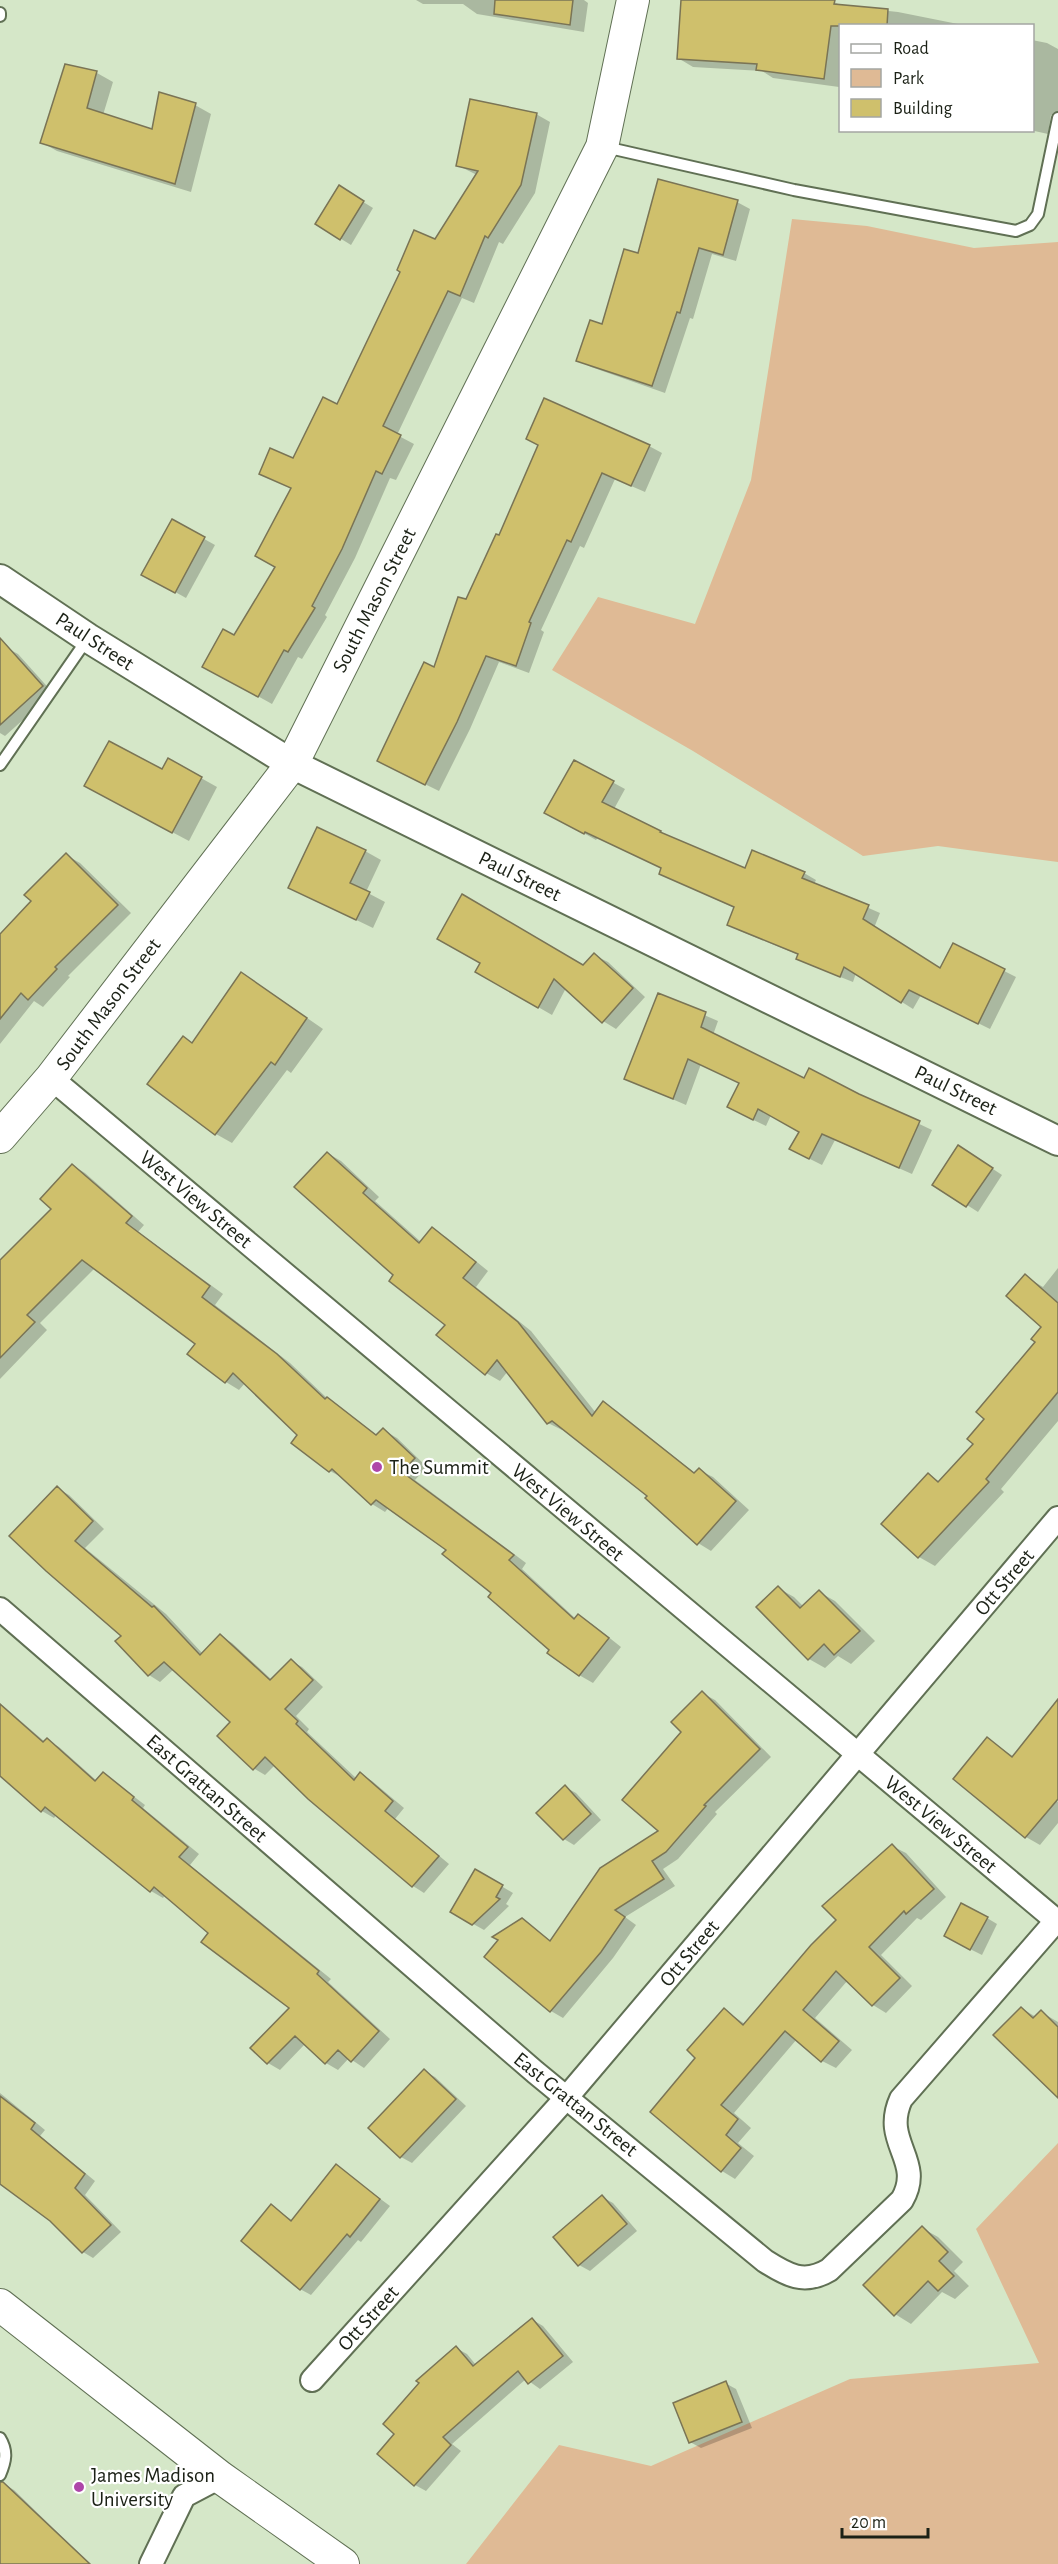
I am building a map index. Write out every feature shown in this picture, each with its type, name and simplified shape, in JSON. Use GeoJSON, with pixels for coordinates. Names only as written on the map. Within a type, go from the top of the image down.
{"type":"FeatureCollection","features":[{"type":"Feature","properties":{"kind":"main road","name":"South Mason Street"},"geometry":{"type":"LineString","coordinates":[[0,1137],[51,1078],[292,764],[602,147],[633,0]]}},
{"type":"Feature","properties":{"kind":"main road"},"geometry":{"type":"LineString","coordinates":[[0,2305],[219,2476],[343,2564]]}},
{"type":"Feature","properties":{"kind":"street","name":"Paul Street"},"geometry":{"type":"LineString","coordinates":[[0,579],[88,638],[292,764],[1058,1141]]}},
{"type":"Feature","properties":{"kind":"street","name":"West View Street"},"geometry":{"type":"LineString","coordinates":[[51,1078],[1057,1920]]}},
{"type":"Feature","properties":{"kind":"street","name":"Ott Street"},"geometry":{"type":"LineString","coordinates":[[312,2380],[567,2097],[1058,1518]]}},
{"type":"Feature","properties":{"kind":"street","name":"East Grattan Street"},"geometry":{"type":"LineString","coordinates":[[0,1609],[567,2097],[778,2270],[797,2278],[820,2276],[836,2265],[905,2194],[909,2181],[909,2168],[897,2138],[895,2124],[901,2099],[1057,1920]]}},
{"type":"Feature","properties":{"kind":"street"},"geometry":{"type":"LineString","coordinates":[[151,2564],[184,2496],[219,2476]]}},
{"type":"Feature","properties":{"kind":"lane"},"geometry":{"type":"LineString","coordinates":[[602,147],[794,190],[1016,231],[1030,225],[1038,214],[1058,118]]}},
{"type":"Feature","properties":{"kind":"lane"},"geometry":{"type":"LineString","coordinates":[[0,765],[88,638]]}},
{"type":"Feature","properties":{"kind":"lane"},"geometry":{"type":"LineString","coordinates":[[0,2438],[6,2453],[5,2464],[0,2475]]}},
{"type":"Feature","properties":{"kind":"green space"},"geometry":{"type":"Polygon","coordinates":[[[792,219],[867,226],[974,248],[1058,242],[1058,862],[938,846],[863,856],[693,751],[552,670],[598,597],[695,624],[751,480],[792,219]]]}},
{"type":"Feature","properties":{"kind":"green space"},"geometry":{"type":"Polygon","coordinates":[[[1058,2143],[1058,2564],[466,2564],[559,2445],[651,2466],[850,2379],[1039,2363],[976,2229],[1058,2143]]]}},
{"type":"Feature","properties":{"kind":"building"},"geometry":{"type":"Polygon","coordinates":[[[495,0],[573,0],[570,25],[494,14],[495,0]]]}},
{"type":"Feature","properties":{"kind":"building"},"geometry":{"type":"Polygon","coordinates":[[[681,0],[835,0],[834,4],[888,9],[887,24],[831,26],[824,79],[756,70],[757,64],[677,59],[681,0]]]}},
{"type":"Feature","properties":{"kind":"building"},"geometry":{"type":"Polygon","coordinates":[[[65,64],[97,71],[87,108],[152,129],[159,92],[196,103],[175,184],[40,143],[65,64]]]}},
{"type":"Feature","properties":{"kind":"building"},"geometry":{"type":"Polygon","coordinates":[[[470,99],[537,113],[521,185],[488,238],[485,236],[460,296],[448,291],[383,426],[401,435],[382,474],[376,471],[342,549],[312,606],[315,608],[288,652],[284,650],[258,697],[202,667],[223,629],[234,635],[275,567],[255,556],[291,488],[259,474],[270,448],[293,458],[323,397],[337,404],[400,272],[397,270],[414,230],[435,239],[478,171],[456,166],[470,99]]]}},
{"type":"Feature","properties":{"kind":"building"},"geometry":{"type":"Polygon","coordinates":[[[658,179],[738,200],[723,255],[699,248],[680,313],[677,312],[652,386],[576,361],[590,320],[602,324],[624,249],[638,253],[658,179]]]}},
{"type":"Feature","properties":{"kind":"building"},"geometry":{"type":"Polygon","coordinates":[[[339,185],[364,201],[340,240],[315,224],[339,185]]]}},
{"type":"Feature","properties":{"kind":"building"},"geometry":{"type":"Polygon","coordinates":[[[544,398],[650,445],[631,486],[602,473],[571,542],[567,540],[529,622],[531,623],[516,666],[486,656],[457,722],[425,785],[377,761],[424,662],[434,667],[458,597],[466,599],[496,534],[499,535],[538,445],[526,439],[544,398]]]}},
{"type":"Feature","properties":{"kind":"building"},"geometry":{"type":"Polygon","coordinates":[[[172,519],[205,537],[175,593],[141,575],[172,519]]]}},
{"type":"Feature","properties":{"kind":"building"},"geometry":{"type":"Polygon","coordinates":[[[0,638],[43,686],[0,725],[0,638]]]}},
{"type":"Feature","properties":{"kind":"building"},"geometry":{"type":"Polygon","coordinates":[[[109,741],[162,769],[168,758],[202,777],[172,833],[84,786],[109,741]]]}},
{"type":"Feature","properties":{"kind":"building"},"geometry":{"type":"Polygon","coordinates":[[[574,760],[614,781],[602,802],[660,832],[745,868],[752,850],[805,872],[802,878],[869,905],[863,919],[940,968],[953,943],[1005,969],[978,1024],[909,990],[901,1003],[844,967],[840,977],[796,959],[798,954],[727,925],[734,907],[659,874],[661,868],[585,832],[584,834],[544,813],[574,760]]]}},
{"type":"Feature","properties":{"kind":"building"},"geometry":{"type":"Polygon","coordinates":[[[317,827],[366,850],[350,883],[370,892],[356,920],[288,888],[317,827]]]}},
{"type":"Feature","properties":{"kind":"building"},"geometry":{"type":"Polygon","coordinates":[[[66,853],[118,905],[55,967],[57,969],[28,1000],[21,993],[0,1019],[0,934],[31,901],[24,895],[66,853]]]}},
{"type":"Feature","properties":{"kind":"building"},"geometry":{"type":"Polygon","coordinates":[[[462,894],[583,965],[594,953],[633,988],[602,1023],[554,979],[538,1008],[475,972],[480,963],[437,939],[462,894]]]}},
{"type":"Feature","properties":{"kind":"building"},"geometry":{"type":"Polygon","coordinates":[[[241,972],[307,1018],[275,1065],[271,1062],[215,1135],[147,1084],[183,1036],[192,1043],[241,972]]]}},
{"type":"Feature","properties":{"kind":"building"},"geometry":{"type":"Polygon","coordinates":[[[658,993],[706,1012],[701,1027],[804,1078],[809,1068],[859,1094],[920,1121],[899,1168],[822,1134],[809,1159],[789,1149],[799,1132],[758,1109],[753,1120],[727,1107],[739,1083],[688,1059],[673,1099],[624,1079],[658,993]]]}},
{"type":"Feature","properties":{"kind":"building"},"geometry":{"type":"Polygon","coordinates":[[[958,1145],[993,1168],[966,1207],[932,1185],[958,1145]]]}},
{"type":"Feature","properties":{"kind":"building"},"geometry":{"type":"Polygon","coordinates":[[[327,1152],[367,1188],[363,1193],[419,1243],[432,1227],[476,1262],[463,1278],[518,1322],[592,1416],[603,1401],[694,1473],[699,1468],[736,1501],[697,1545],[645,1498],[647,1496],[552,1421],[547,1424],[497,1360],[485,1375],[436,1335],[445,1325],[389,1281],[393,1275],[294,1187],[327,1152]]]}},
{"type":"Feature","properties":{"kind":"building"},"geometry":{"type":"Polygon","coordinates":[[[72,1164],[132,1216],[126,1223],[210,1286],[202,1297],[277,1354],[325,1399],[327,1397],[376,1435],[383,1428],[415,1458],[402,1472],[514,1555],[509,1560],[574,1619],[578,1614],[609,1638],[579,1676],[547,1653],[549,1650],[488,1597],[491,1593],[442,1554],[446,1550],[376,1500],[371,1505],[332,1469],[329,1472],[291,1443],[297,1435],[233,1373],[225,1383],[187,1354],[195,1344],[82,1260],[27,1315],[35,1322],[0,1358],[0,1260],[51,1209],[40,1199],[72,1164]]]}},
{"type":"Feature","properties":{"kind":"building"},"geometry":{"type":"Polygon","coordinates":[[[1025,1274],[1058,1303],[1058,1392],[986,1479],[989,1482],[918,1558],[881,1524],[928,1473],[938,1482],[973,1444],[967,1439],[984,1419],[976,1412],[1035,1342],[1031,1339],[1041,1327],[1006,1296],[1025,1274]]]}},
{"type":"Feature","properties":{"kind":"building"},"geometry":{"type":"Polygon","coordinates":[[[57,1486],[93,1521],[75,1541],[152,1607],[154,1606],[200,1655],[220,1634],[270,1680],[291,1659],[313,1680],[285,1709],[298,1721],[296,1724],[354,1780],[360,1772],[393,1801],[385,1811],[439,1856],[412,1887],[308,1799],[265,1757],[253,1770],[217,1736],[230,1722],[164,1662],[148,1676],[115,1641],[121,1636],[9,1536],[57,1486]]]}},
{"type":"Feature","properties":{"kind":"building"},"geometry":{"type":"Polygon","coordinates":[[[778,1586],[800,1608],[819,1590],[860,1631],[834,1655],[824,1644],[808,1660],[756,1607],[778,1586]]]}},
{"type":"Feature","properties":{"kind":"building"},"geometry":{"type":"Polygon","coordinates":[[[702,1691],[760,1749],[704,1805],[706,1806],[666,1852],[652,1861],[664,1879],[615,1910],[625,1917],[601,1952],[550,2012],[484,1957],[498,1940],[492,1937],[522,1918],[550,1941],[600,1868],[658,1831],[622,1800],[681,1732],[671,1722],[702,1691]]]}},
{"type":"Feature","properties":{"kind":"building"},"geometry":{"type":"Polygon","coordinates":[[[1058,1699],[1058,1799],[1025,1838],[953,1779],[987,1737],[1012,1757],[1058,1699]]]}},
{"type":"Feature","properties":{"kind":"building"},"geometry":{"type":"Polygon","coordinates":[[[0,1704],[43,1742],[47,1738],[95,1781],[103,1772],[134,1797],[132,1800],[188,1847],[179,1857],[319,1971],[317,1974],[379,2031],[351,2062],[338,2050],[325,2064],[295,2036],[267,2064],[250,2048],[289,2008],[201,1942],[208,1933],[154,1887],[150,1892],[45,1807],[41,1812],[0,1776],[0,1704]]]}},
{"type":"Feature","properties":{"kind":"building"},"geometry":{"type":"Polygon","coordinates":[[[565,1785],[591,1814],[563,1840],[536,1813],[565,1785]]]}},
{"type":"Feature","properties":{"kind":"building"},"geometry":{"type":"Polygon","coordinates":[[[892,1844],[934,1889],[906,1914],[904,1911],[869,1947],[900,1978],[872,2006],[836,1971],[803,2010],[839,2041],[821,2062],[785,2031],[721,2105],[738,2119],[726,2135],[741,2148],[721,2172],[650,2112],[695,2058],[687,2050],[724,2008],[743,2025],[811,1945],[836,1920],[822,1906],[892,1844]]]}},
{"type":"Feature","properties":{"kind":"building"},"geometry":{"type":"Polygon","coordinates":[[[475,1869],[503,1885],[496,1897],[500,1899],[472,1925],[450,1912],[475,1869]]]}},
{"type":"Feature","properties":{"kind":"building"},"geometry":{"type":"Polygon","coordinates":[[[961,1903],[988,1917],[970,1950],[944,1936],[961,1903]]]}},
{"type":"Feature","properties":{"kind":"building"},"geometry":{"type":"Polygon","coordinates":[[[1021,2007],[1033,2018],[1041,2010],[1058,2027],[1058,2098],[993,2035],[1021,2007]]]}},
{"type":"Feature","properties":{"kind":"building"},"geometry":{"type":"Polygon","coordinates":[[[424,2069],[456,2099],[400,2158],[368,2128],[424,2069]]]}},
{"type":"Feature","properties":{"kind":"building"},"geometry":{"type":"Polygon","coordinates":[[[0,2096],[35,2123],[31,2129],[85,2174],[75,2188],[111,2225],[82,2253],[50,2221],[0,2184],[0,2096]]]}},
{"type":"Feature","properties":{"kind":"building"},"geometry":{"type":"Polygon","coordinates":[[[336,2164],[380,2199],[350,2237],[347,2234],[300,2290],[241,2241],[271,2204],[291,2221],[336,2164]]]}},
{"type":"Feature","properties":{"kind":"building"},"geometry":{"type":"Polygon","coordinates":[[[602,2195],[627,2224],[578,2266],[553,2237],[602,2195]]]}},
{"type":"Feature","properties":{"kind":"building"},"geometry":{"type":"Polygon","coordinates":[[[922,2226],[948,2252],[939,2261],[954,2276],[938,2291],[928,2281],[894,2316],[863,2285],[922,2226]]]}},
{"type":"Feature","properties":{"kind":"building"},"geometry":{"type":"Polygon","coordinates":[[[532,2318],[563,2356],[528,2384],[518,2371],[443,2437],[451,2445],[414,2486],[377,2454],[394,2434],[383,2424],[419,2383],[416,2381],[456,2346],[473,2366],[532,2318]]]}},
{"type":"Feature","properties":{"kind":"building"},"geometry":{"type":"Polygon","coordinates":[[[726,2381],[742,2422],[689,2443],[673,2403],[726,2381]]]}},
{"type":"Feature","properties":{"kind":"building"},"geometry":{"type":"Polygon","coordinates":[[[0,2482],[3,2482],[90,2564],[0,2564],[0,2482]]]}},
{"type":"Feature","properties":{"kind":"place","name":"The Summit"},"geometry":{"type":"Point","coordinates":[377,1467]}},
{"type":"Feature","properties":{"kind":"place","name":"James Madison University"},"geometry":{"type":"Point","coordinates":[79,2487]}}]}
